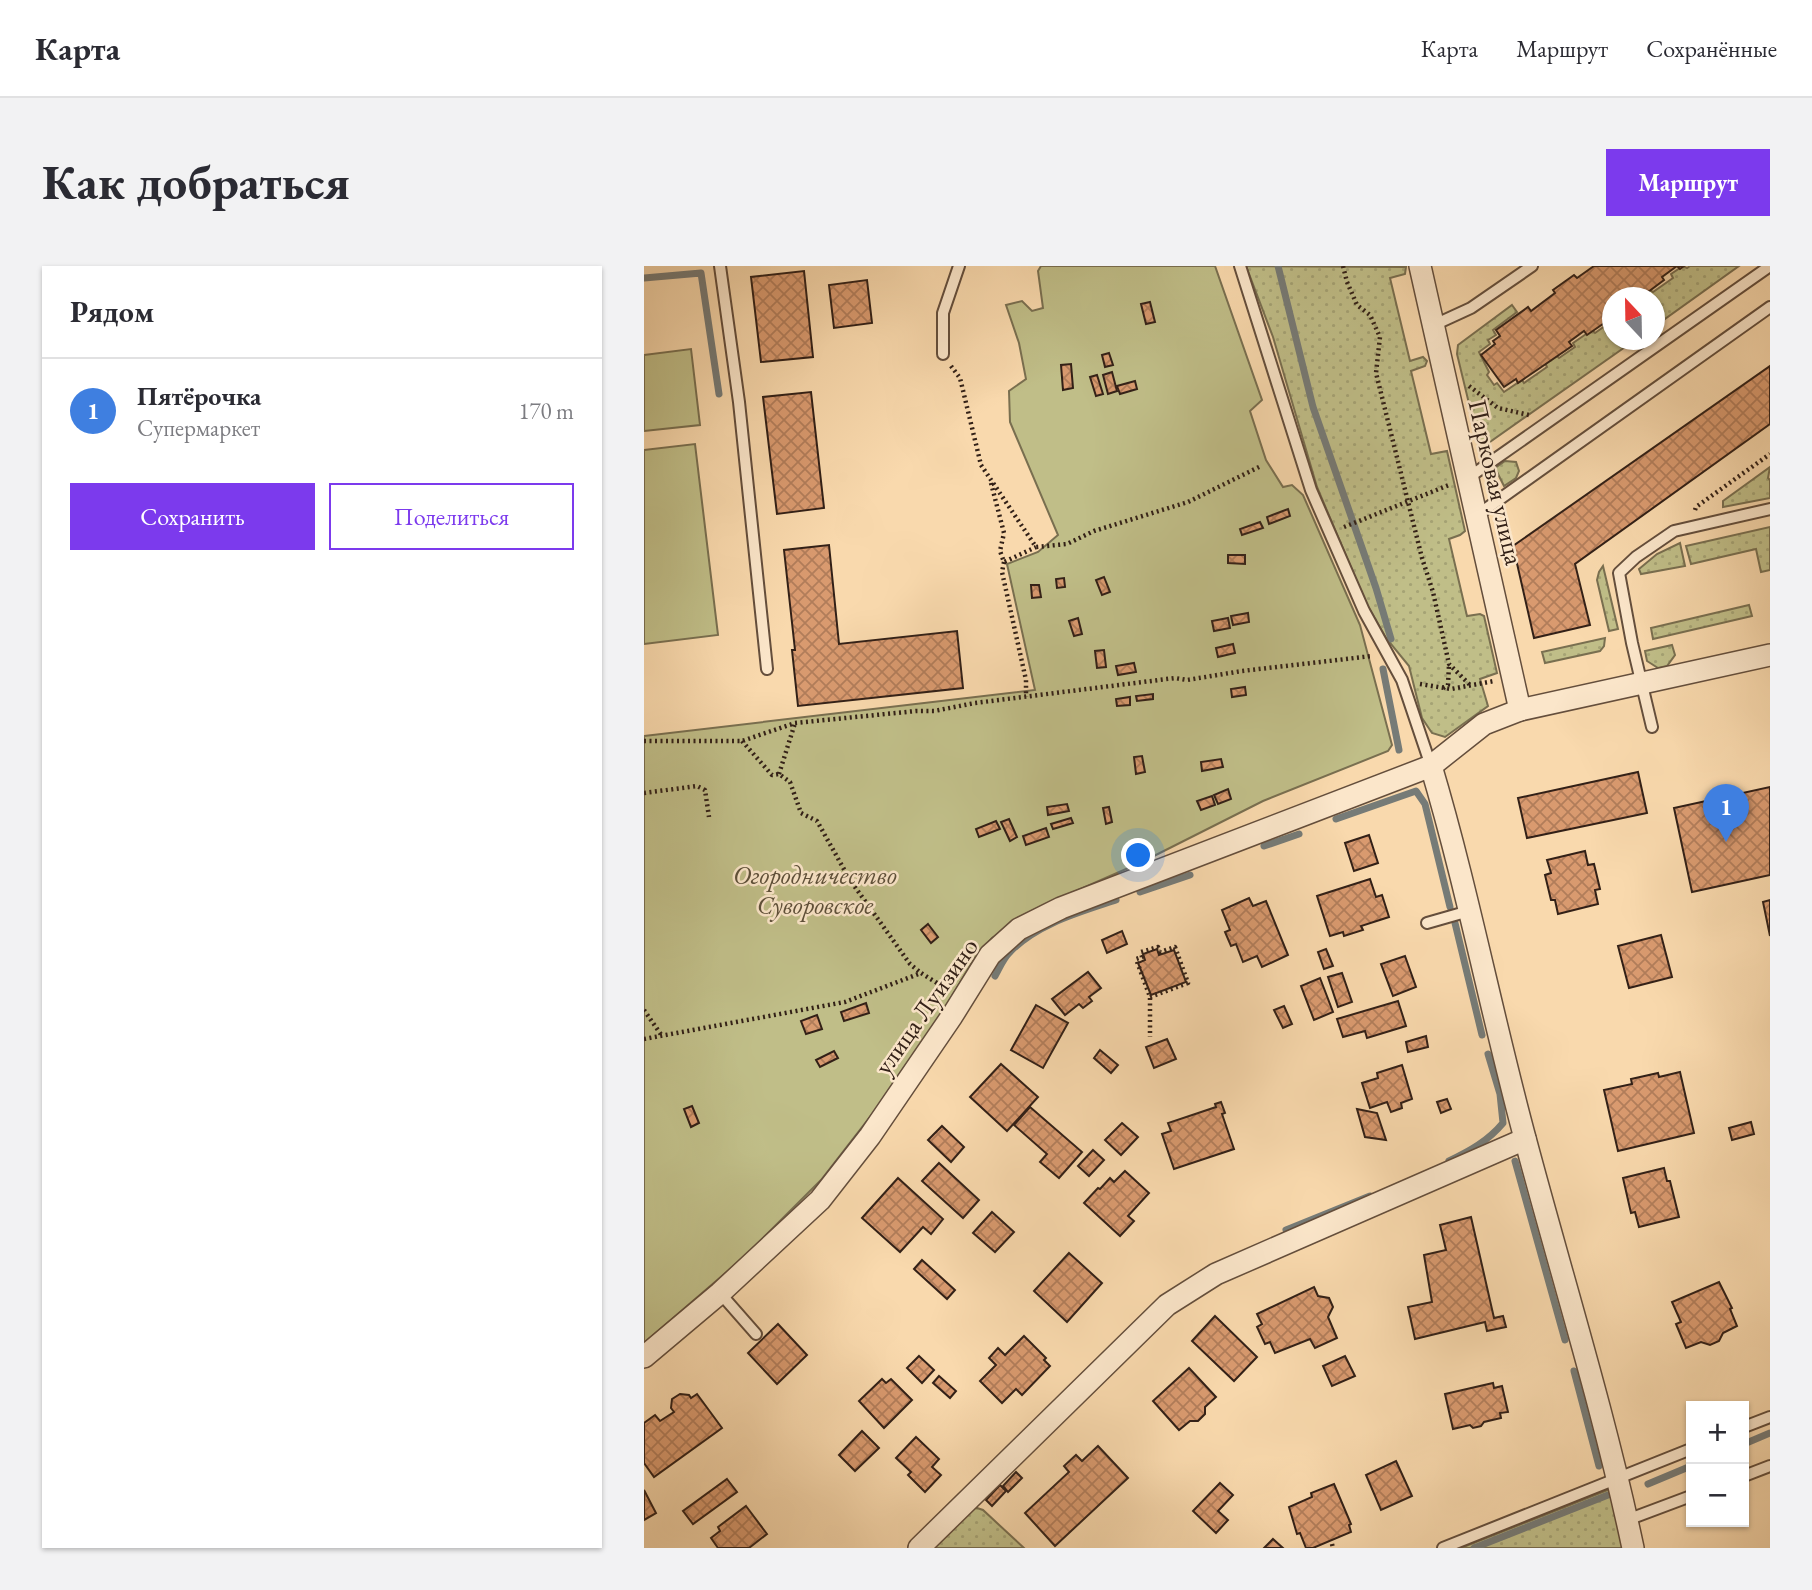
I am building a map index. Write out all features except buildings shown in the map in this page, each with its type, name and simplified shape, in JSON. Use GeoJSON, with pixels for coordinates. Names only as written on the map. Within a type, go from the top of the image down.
{"type":"FeatureCollection","features":[{"type":"Feature","properties":{"kind":"street","name":"Парковая улица"},"geometry":{"type":"LineString","coordinates":[[1420,266],[1434,326],[1461,481],[1476,516],[1520,710]]}},
{"type":"Feature","properties":{"kind":"street","name":"улица Луизино"},"geometry":{"type":"LineString","coordinates":[[644,1357],[720,1293],[820,1200],[870,1136],[990,955],[1019,929],[1061,908],[1431,766],[1484,724],[1520,710],[1770,655]]}},
{"type":"Feature","properties":{"kind":"street"},"geometry":{"type":"LineString","coordinates":[[1431,766],[1525,1139],[1619,1479],[1633,1548]]}},
{"type":"Feature","properties":{"kind":"street"},"geometry":{"type":"LineString","coordinates":[[919,1548],[1167,1305],[1216,1274],[1525,1139]]}},
{"type":"Feature","properties":{"kind":"lane"},"geometry":{"type":"LineString","coordinates":[[720,266],[739,402],[767,669]]}},
{"type":"Feature","properties":{"kind":"lane"},"geometry":{"type":"LineString","coordinates":[[943,354],[943,313],[959,266]]}},
{"type":"Feature","properties":{"kind":"lane"},"geometry":{"type":"LineString","coordinates":[[1240,266],[1311,489],[1364,611],[1402,680],[1431,766]]}},
{"type":"Feature","properties":{"kind":"lane"},"geometry":{"type":"LineString","coordinates":[[1434,326],[1471,308],[1532,266]]}},
{"type":"Feature","properties":{"kind":"lane"},"geometry":{"type":"LineString","coordinates":[[1461,481],[1770,266]]}},
{"type":"Feature","properties":{"kind":"lane"},"geometry":{"type":"LineString","coordinates":[[1476,516],[1770,307]]}},
{"type":"Feature","properties":{"kind":"lane"},"geometry":{"type":"LineString","coordinates":[[1652,727],[1640,683],[1619,573],[1636,557],[1674,531],[1770,509]]}},
{"type":"Feature","properties":{"kind":"lane"},"geometry":{"type":"LineString","coordinates":[[1427,923],[1469,911]]}},
{"type":"Feature","properties":{"kind":"lane"},"geometry":{"type":"LineString","coordinates":[[720,1293],[756,1334]]}},
{"type":"Feature","properties":{"kind":"lane"},"geometry":{"type":"LineString","coordinates":[[1749,1425],[1770,1417]]}},
{"type":"Feature","properties":{"kind":"lane"},"geometry":{"type":"LineString","coordinates":[[1443,1548],[1686,1451]]}},
{"type":"Feature","properties":{"kind":"lane"},"geometry":{"type":"LineString","coordinates":[[1749,1474],[1770,1466]]}},
{"type":"Feature","properties":{"kind":"lane"},"geometry":{"type":"LineString","coordinates":[[1627,1520],[1686,1498]]}},
{"type":"Feature","properties":{"kind":"path"},"geometry":{"type":"LineString","coordinates":[[1343,266],[1357,305],[1370,315],[1380,337],[1376,373],[1449,664],[1448,685],[1443,688]]}},
{"type":"Feature","properties":{"kind":"path"},"geometry":{"type":"LineString","coordinates":[[943,354],[960,378],[981,465],[1036,547]]}},
{"type":"Feature","properties":{"kind":"path"},"geometry":{"type":"LineString","coordinates":[[1460,379],[1498,408],[1532,415]]}},
{"type":"Feature","properties":{"kind":"path"},"geometry":{"type":"LineString","coordinates":[[1695,515],[1696,507],[1770,454]]}},
{"type":"Feature","properties":{"kind":"path"},"geometry":{"type":"LineString","coordinates":[[1004,562],[1036,547],[1067,544],[1094,531],[1188,502],[1261,466]]}},
{"type":"Feature","properties":{"kind":"path"},"geometry":{"type":"LineString","coordinates":[[991,480],[1004,533],[1000,551],[1004,562],[1002,572],[1026,680],[1026,697]]}},
{"type":"Feature","properties":{"kind":"path"},"geometry":{"type":"LineString","coordinates":[[1347,526],[1461,481]]}},
{"type":"Feature","properties":{"kind":"path"},"geometry":{"type":"LineString","coordinates":[[644,741],[742,741],[795,723],[934,711],[1175,678],[1187,680],[1352,658],[1387,656]]}},
{"type":"Feature","properties":{"kind":"path"},"geometry":{"type":"LineString","coordinates":[[1449,664],[1471,686]]}},
{"type":"Feature","properties":{"kind":"path"},"geometry":{"type":"LineString","coordinates":[[1402,680],[1451,690],[1499,679]]}},
{"type":"Feature","properties":{"kind":"path"},"geometry":{"type":"LineString","coordinates":[[779,774],[795,723]]}},
{"type":"Feature","properties":{"kind":"path"},"geometry":{"type":"LineString","coordinates":[[742,741],[772,775],[779,774],[790,782],[801,813],[817,821],[850,880],[910,964],[941,987],[965,993]]}},
{"type":"Feature","properties":{"kind":"path"},"geometry":{"type":"LineString","coordinates":[[644,793],[697,786],[705,790],[709,817]]}},
{"type":"Feature","properties":{"kind":"path"},"geometry":{"type":"LineString","coordinates":[[1150,997],[1188,983],[1175,947],[1160,953],[1158,947],[1144,950],[1141,952],[1142,957],[1136,960],[1150,997],[1150,1037]]}},
{"type":"Feature","properties":{"kind":"path"},"geometry":{"type":"LineString","coordinates":[[644,1039],[845,1002],[921,973]]}},
{"type":"Feature","properties":{"kind":"path"},"geometry":{"type":"LineString","coordinates":[[644,1010],[663,1035]]}},
{"type":"Feature","properties":{"kind":"green space","name":"Огородничество Суворовское"},"geometry":{"type":"Polygon","coordinates":[[[1041,266],[1215,266],[1262,400],[1250,411],[1266,460],[1283,487],[1292,485],[1303,495],[1360,625],[1392,745],[1388,751],[1263,801],[1142,862],[1042,906],[992,938],[974,959],[897,1082],[821,1180],[744,1257],[644,1343],[644,736],[1035,690],[1007,564],[1038,552],[1058,535],[1010,422],[1009,391],[1026,379],[1019,343],[1006,305],[1022,301],[1032,311],[1043,308],[1038,271],[1041,266]]]}},
{"type":"Feature","properties":{"kind":"green space"},"geometry":{"type":"Polygon","coordinates":[[[1246,266],[1406,267],[1405,274],[1390,278],[1410,361],[1423,357],[1427,361],[1425,366],[1411,371],[1431,454],[1447,451],[1465,531],[1449,539],[1467,616],[1484,616],[1497,673],[1480,679],[1488,706],[1445,737],[1432,733],[1422,718],[1409,666],[1386,638],[1366,603],[1317,487],[1273,337],[1246,266]]]}},
{"type":"Feature","properties":{"kind":"green space"},"geometry":{"type":"Polygon","coordinates":[[[1683,266],[1739,266],[1665,319],[1665,287],[1660,287],[1673,278],[1671,274],[1683,266]]]}},
{"type":"Feature","properties":{"kind":"green space"},"geometry":{"type":"Polygon","coordinates":[[[1512,305],[1517,312],[1493,330],[1496,335],[1488,340],[1490,344],[1479,352],[1489,372],[1487,375],[1494,385],[1497,383],[1504,392],[1522,380],[1524,383],[1547,367],[1545,363],[1556,355],[1559,358],[1575,347],[1573,343],[1592,330],[1595,333],[1602,328],[1602,350],[1621,350],[1487,444],[1479,445],[1457,354],[1458,345],[1512,305]]]}},
{"type":"Feature","properties":{"kind":"green space"},"geometry":{"type":"Polygon","coordinates":[[[691,349],[700,425],[644,431],[644,355],[691,349]]]}},
{"type":"Feature","properties":{"kind":"green space"},"geometry":{"type":"Polygon","coordinates":[[[695,444],[718,635],[644,644],[644,450],[695,444]]]}},
{"type":"Feature","properties":{"kind":"green space"},"geometry":{"type":"Polygon","coordinates":[[[1505,461],[1516,462],[1519,471],[1516,478],[1504,486],[1495,468],[1505,461]]]}},
{"type":"Feature","properties":{"kind":"green space"},"geometry":{"type":"Polygon","coordinates":[[[1770,467],[1770,498],[1723,507],[1723,501],[1770,467]]]}},
{"type":"Feature","properties":{"kind":"green space"},"geometry":{"type":"Polygon","coordinates":[[[1770,527],[1770,570],[1761,572],[1756,549],[1691,564],[1686,546],[1770,527]]]}},
{"type":"Feature","properties":{"kind":"green space"},"geometry":{"type":"Polygon","coordinates":[[[1680,543],[1685,566],[1641,574],[1639,569],[1657,554],[1680,543]]]}},
{"type":"Feature","properties":{"kind":"green space"},"geometry":{"type":"Polygon","coordinates":[[[1603,566],[1618,629],[1609,631],[1597,580],[1603,566]]]}},
{"type":"Feature","properties":{"kind":"green space"},"geometry":{"type":"Polygon","coordinates":[[[1749,605],[1752,616],[1653,639],[1651,628],[1749,605]]]}},
{"type":"Feature","properties":{"kind":"green space"},"geometry":{"type":"Polygon","coordinates":[[[1605,638],[1600,651],[1545,663],[1542,652],[1605,638]]]}},
{"type":"Feature","properties":{"kind":"green space"},"geometry":{"type":"Polygon","coordinates":[[[1672,645],[1675,655],[1667,666],[1658,668],[1647,661],[1645,651],[1672,645]]]}},
{"type":"Feature","properties":{"kind":"green space"},"geometry":{"type":"Polygon","coordinates":[[[1610,1489],[1623,1548],[1461,1548],[1610,1489]]]}},
{"type":"Feature","properties":{"kind":"green space"},"geometry":{"type":"Polygon","coordinates":[[[974,1507],[983,1510],[1024,1548],[932,1548],[974,1507]]]}},
{"type":"Feature","properties":{"kind":"waterway"},"geometry":{"type":"LineString","coordinates":[[1278,266],[1313,407],[1391,639]]}},
{"type":"Feature","properties":{"kind":"waterway"},"geometry":{"type":"LineString","coordinates":[[644,278],[701,273],[719,394]]}},
{"type":"Feature","properties":{"kind":"waterway"},"geometry":{"type":"LineString","coordinates":[[1383,669],[1399,750]]}},
{"type":"Feature","properties":{"kind":"waterway"},"geometry":{"type":"LineString","coordinates":[[1336,819],[1416,791],[1425,804],[1450,907]]}},
{"type":"Feature","properties":{"kind":"waterway"},"geometry":{"type":"LineString","coordinates":[[1264,846],[1299,834]]}},
{"type":"Feature","properties":{"kind":"waterway"},"geometry":{"type":"LineString","coordinates":[[1140,892],[1190,875]]}},
{"type":"Feature","properties":{"kind":"waterway"},"geometry":{"type":"LineString","coordinates":[[995,976],[1007,955],[1032,934],[1059,920],[1116,900]]}},
{"type":"Feature","properties":{"kind":"waterway"},"geometry":{"type":"LineString","coordinates":[[1455,923],[1482,1035]]}},
{"type":"Feature","properties":{"kind":"waterway"},"geometry":{"type":"LineString","coordinates":[[1449,1161],[1478,1145],[1503,1123],[1500,1094],[1488,1054]]}},
{"type":"Feature","properties":{"kind":"waterway"},"geometry":{"type":"LineString","coordinates":[[1515,1161],[1565,1340]]}},
{"type":"Feature","properties":{"kind":"waterway"},"geometry":{"type":"LineString","coordinates":[[1286,1230],[1370,1196]]}},
{"type":"Feature","properties":{"kind":"waterway"},"geometry":{"type":"LineString","coordinates":[[1574,1371],[1599,1466]]}},
{"type":"Feature","properties":{"kind":"waterway"},"geometry":{"type":"LineString","coordinates":[[1749,1442],[1770,1433]]}},
{"type":"Feature","properties":{"kind":"waterway"},"geometry":{"type":"LineString","coordinates":[[1648,1484],[1686,1468]]}},
{"type":"Feature","properties":{"kind":"waterway"},"geometry":{"type":"LineString","coordinates":[[1474,1548],[1608,1495]]}},
{"type":"Feature","properties":{"kind":"place","name":"Пятёрочка"},"geometry":{"type":"Point","coordinates":[1726,842]}}]}
